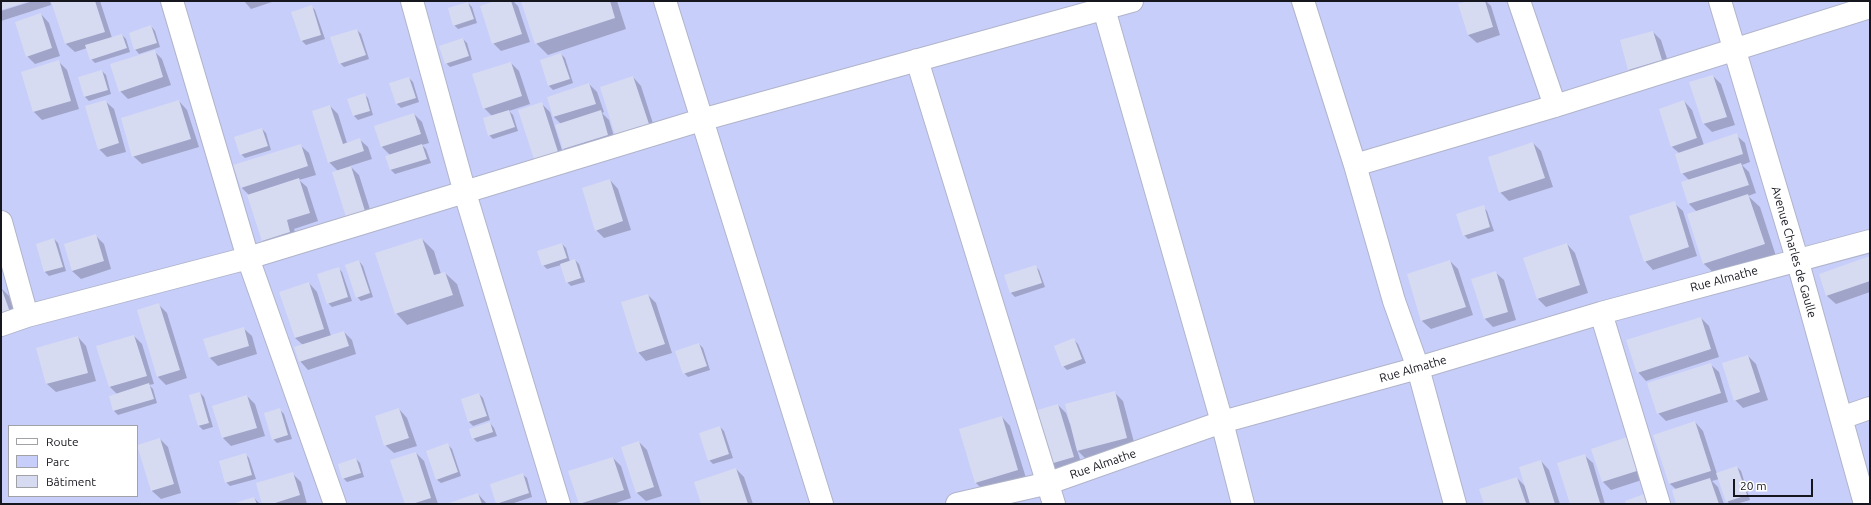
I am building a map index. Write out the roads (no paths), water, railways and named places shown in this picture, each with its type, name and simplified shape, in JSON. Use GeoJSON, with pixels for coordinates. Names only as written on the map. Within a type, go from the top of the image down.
{"type":"FeatureCollection","features":[{"type":"Feature","properties":{"kind":"street"},"geometry":{"type":"LineString","coordinates":[[172,1],[248,258],[335,504]]}},
{"type":"Feature","properties":{"kind":"street"},"geometry":{"type":"LineString","coordinates":[[412,1],[465,193],[559,504]]}},
{"type":"Feature","properties":{"kind":"street"},"geometry":{"type":"LineString","coordinates":[[665,1],[822,504]]}},
{"type":"Feature","properties":{"kind":"street"},"geometry":{"type":"LineString","coordinates":[[1,325],[27,316],[248,258],[701,120],[1132,1]]}},
{"type":"Feature","properties":{"kind":"street"},"geometry":{"type":"LineString","coordinates":[[1303,1],[1355,165],[1394,300],[1418,368],[1455,504]]}},
{"type":"Feature","properties":{"kind":"street"},"geometry":{"type":"LineString","coordinates":[[1519,1],[1555,106]]}},
{"type":"Feature","properties":{"kind":"street","name":"Avenue Charles de Gaulle"},"geometry":{"type":"LineString","coordinates":[[1720,1],[1733,49],[1797,259],[1865,504]]}},
{"type":"Feature","properties":{"kind":"street"},"geometry":{"type":"LineString","coordinates":[[1355,165],[1555,106],[1870,7]]}},
{"type":"Feature","properties":{"kind":"street"},"geometry":{"type":"LineString","coordinates":[[1104,9],[1222,422],[1243,504]]}},
{"type":"Feature","properties":{"kind":"street"},"geometry":{"type":"LineString","coordinates":[[917,60],[1049,483],[1054,504]]}},
{"type":"Feature","properties":{"kind":"street"},"geometry":{"type":"LineString","coordinates":[[1,222],[27,316]]}},
{"type":"Feature","properties":{"kind":"street","name":"Rue Almathe"},"geometry":{"type":"LineString","coordinates":[[957,504],[1049,483],[1222,422],[1418,368],[1601,312],[1797,259],[1870,241]]}},
{"type":"Feature","properties":{"kind":"street"},"geometry":{"type":"LineString","coordinates":[[1601,312],[1660,504]]}},
{"type":"Feature","properties":{"kind":"street"},"geometry":{"type":"LineString","coordinates":[[1841,418],[1870,408]]}}]}
